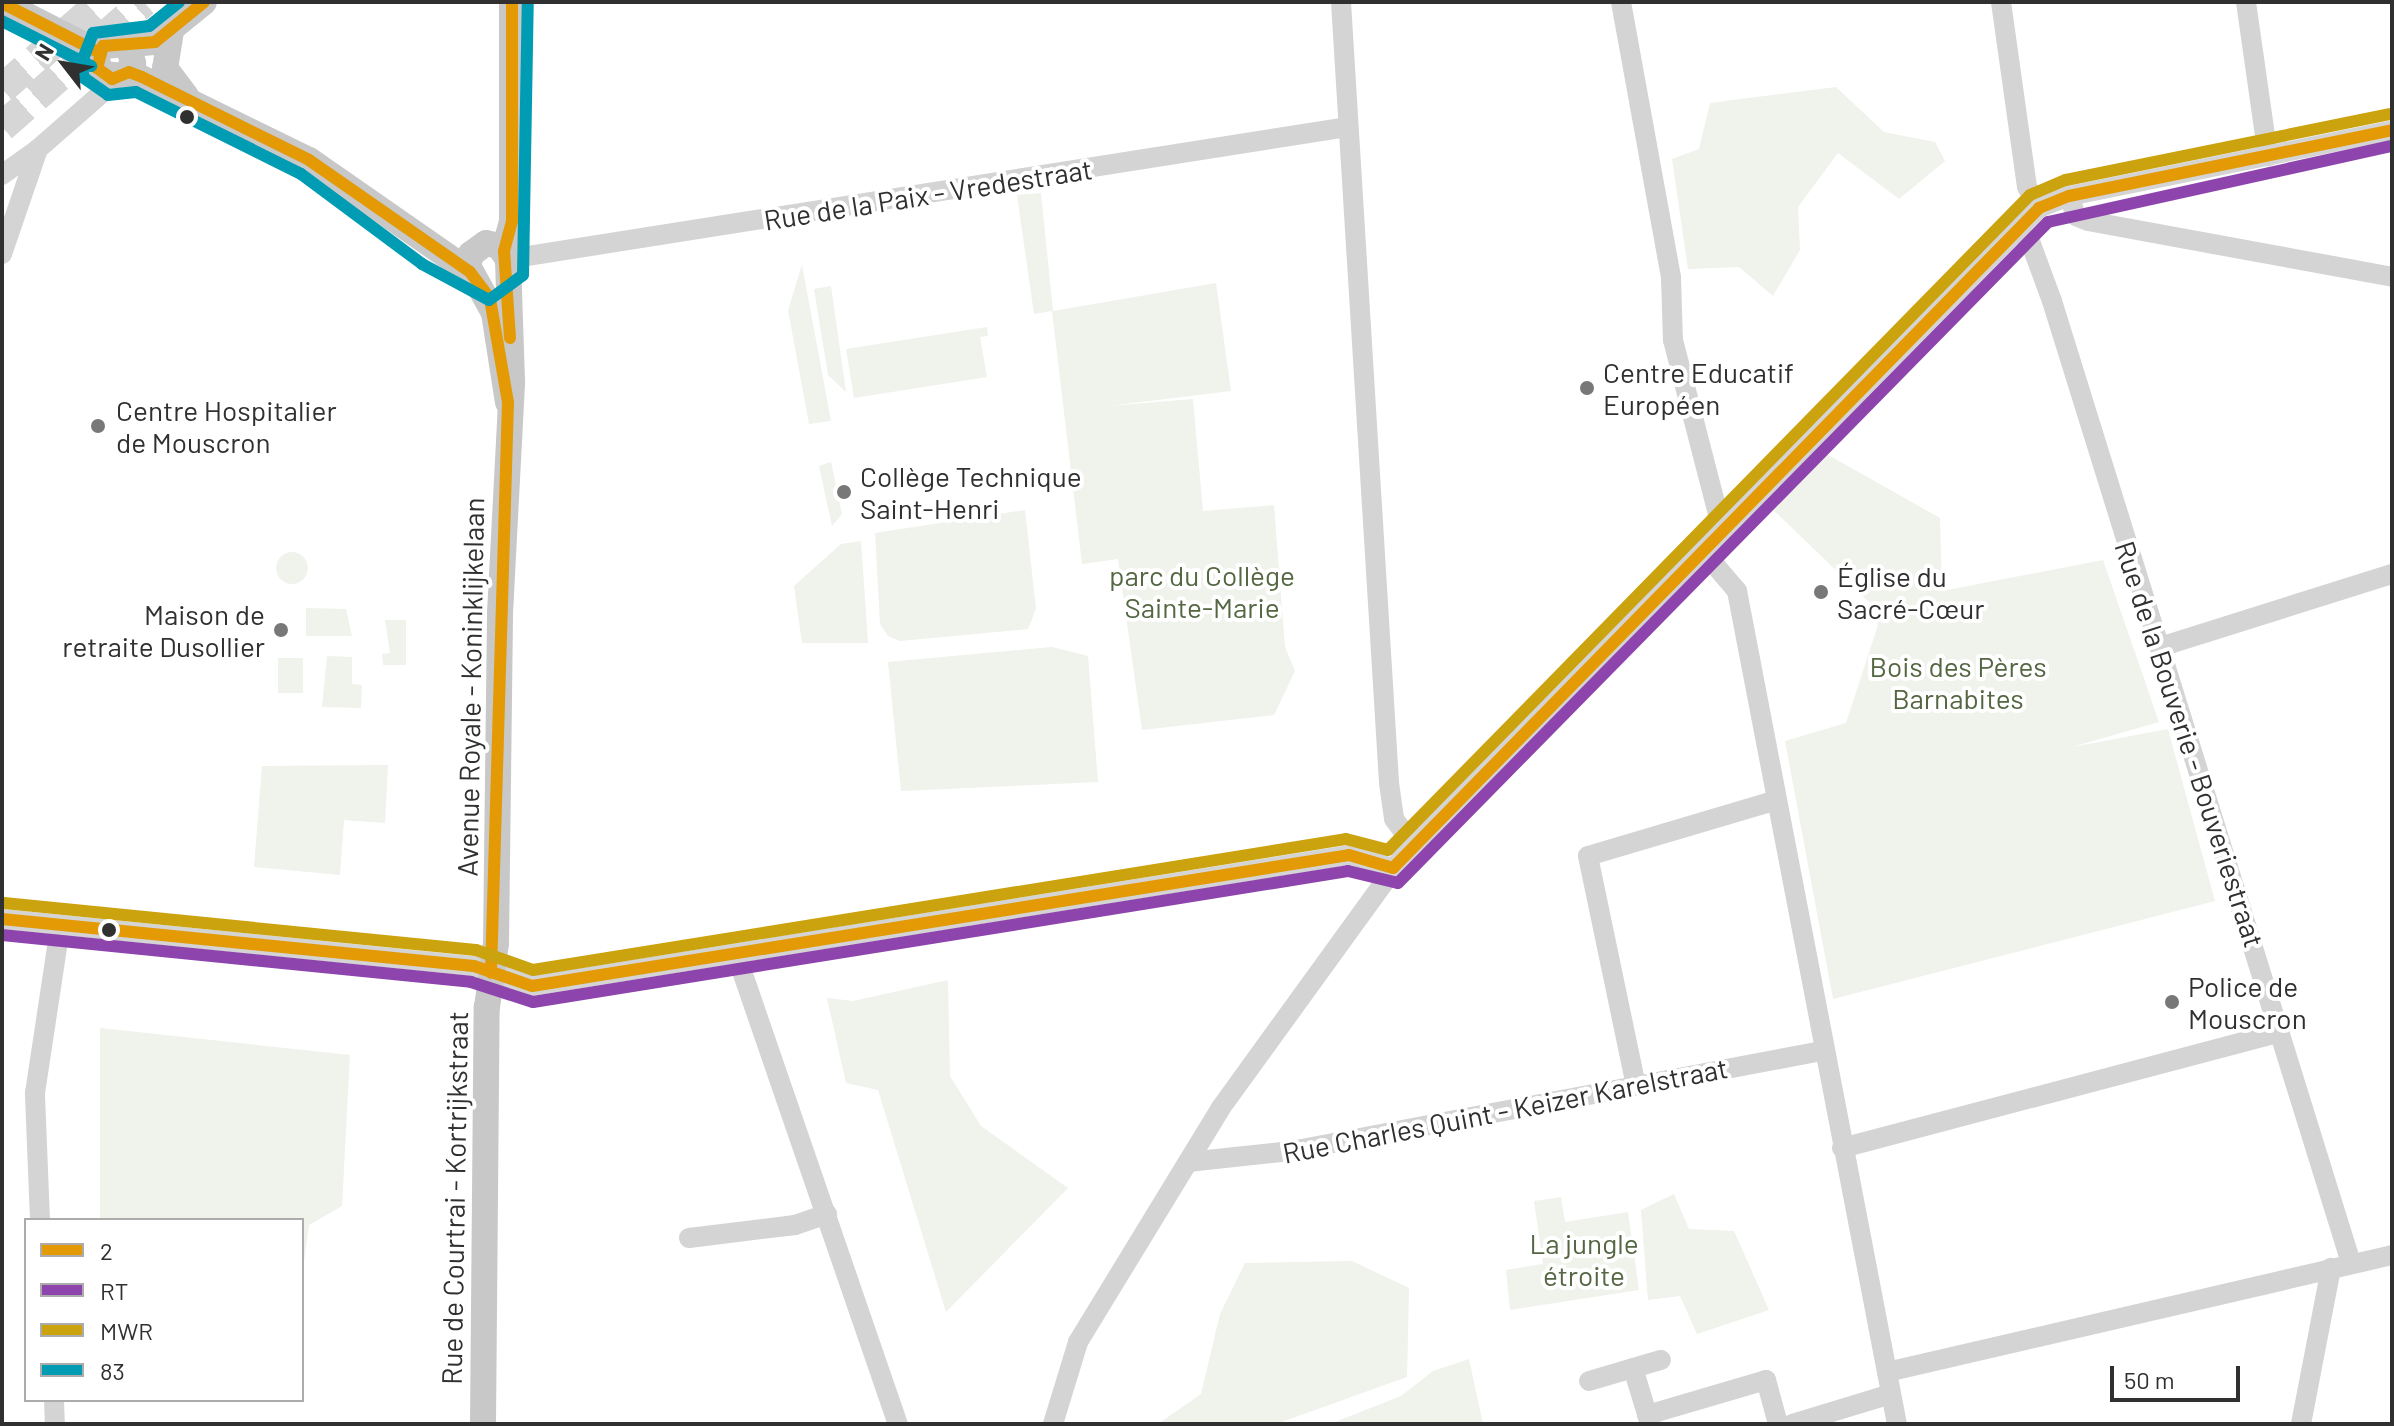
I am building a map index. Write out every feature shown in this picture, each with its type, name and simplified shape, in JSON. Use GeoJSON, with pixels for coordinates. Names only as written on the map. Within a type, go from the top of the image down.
{"type":"FeatureCollection","features":[{"type":"Feature","properties":{"kind":"main road"},"geometry":{"type":"LineString","coordinates":[[114,64],[171,31],[204,2]]}},
{"type":"Feature","properties":{"kind":"main road","name":"Avenue Royale - Koninklijkelaan"},"geometry":{"type":"LineString","coordinates":[[491,973],[508,402],[506,260],[512,221],[512,2]]}},
{"type":"Feature","properties":{"kind":"main road"},"geometry":{"type":"LineString","coordinates":[[4,9],[309,160],[476,277],[496,282],[506,260],[480,245],[471,254],[476,277]]}},
{"type":"Feature","properties":{"kind":"main road"},"geometry":{"type":"LineString","coordinates":[[171,31],[165,68],[188,99]]}},
{"type":"Feature","properties":{"kind":"main road","name":"Avenue Royale - Koninklijkelaan"},"geometry":{"type":"LineString","coordinates":[[476,277],[494,313],[508,402]]}},
{"type":"Feature","properties":{"kind":"main road","name":"Rue de Courtrai - Kortrijkstraat"},"geometry":{"type":"LineString","coordinates":[[483,1424],[491,973]]}},
{"type":"Feature","properties":{"kind":"street"},"geometry":{"type":"LineString","coordinates":[[1341,2],[1389,783],[1394,819],[1413,844]]}},
{"type":"Feature","properties":{"kind":"street"},"geometry":{"type":"LineString","coordinates":[[1621,2],[1628,60],[1671,278],[1673,340],[1722,530]]}},
{"type":"Feature","properties":{"kind":"street"},"geometry":{"type":"LineString","coordinates":[[2001,2],[2027,187],[2039,208]]}},
{"type":"Feature","properties":{"kind":"street"},"geometry":{"type":"LineString","coordinates":[[2246,2],[2268,156]]}},
{"type":"Feature","properties":{"kind":"street"},"geometry":{"type":"LineString","coordinates":[[24,185],[6,172],[38,149],[86,106],[114,64]]}},
{"type":"Feature","properties":{"kind":"street","name":"Rue de la Paix - Vredestraat"},"geometry":{"type":"LineString","coordinates":[[506,260],[1347,127]]}},
{"type":"Feature","properties":{"kind":"street"},"geometry":{"type":"LineString","coordinates":[[1053,1424],[1078,1342],[1188,1162],[1393,868],[1413,844],[2039,208],[2069,196],[2392,130]]}},
{"type":"Feature","properties":{"kind":"street"},"geometry":{"type":"LineString","coordinates":[[2,254],[38,149]]}},
{"type":"Feature","properties":{"kind":"street"},"geometry":{"type":"LineString","coordinates":[[2069,196],[2076,216],[2088,221],[2392,277]]}},
{"type":"Feature","properties":{"kind":"street","name":"Rue de la Bouverie - Bouveriestraat"},"geometry":{"type":"LineString","coordinates":[[2018,231],[2031,244],[2052,301],[2160,647],[2280,1032],[2341,1266]]}},
{"type":"Feature","properties":{"kind":"street"},"geometry":{"type":"LineString","coordinates":[[1702,550],[1737,591],[1822,1051],[1897,1424]]}},
{"type":"Feature","properties":{"kind":"street"},"geometry":{"type":"LineString","coordinates":[[2160,647],[2392,574]]}},
{"type":"Feature","properties":{"kind":"street"},"geometry":{"type":"LineString","coordinates":[[1636,1086],[1588,856],[1774,801]]}},
{"type":"Feature","properties":{"kind":"street"},"geometry":{"type":"LineString","coordinates":[[2,919],[395,957],[491,973],[532,986],[1349,855],[1393,868]]}},
{"type":"Feature","properties":{"kind":"street"},"geometry":{"type":"LineString","coordinates":[[40,1218],[35,1093],[60,927]]}},
{"type":"Feature","properties":{"kind":"street"},"geometry":{"type":"LineString","coordinates":[[736,954],[898,1424]]}},
{"type":"Feature","properties":{"kind":"street"},"geometry":{"type":"LineString","coordinates":[[1842,1148],[2280,1032]]}},
{"type":"Feature","properties":{"kind":"street","name":"Rue Charles Quint - Keizer Karelstraat"},"geometry":{"type":"LineString","coordinates":[[1188,1162],[1291,1151],[1822,1051]]}},
{"type":"Feature","properties":{"kind":"street"},"geometry":{"type":"LineString","coordinates":[[689,1238],[795,1225],[827,1214]]}},
{"type":"Feature","properties":{"kind":"street"},"geometry":{"type":"LineString","coordinates":[[1887,1372],[2392,1255]]}},
{"type":"Feature","properties":{"kind":"street"},"geometry":{"type":"LineString","coordinates":[[2301,1424],[2341,1266]]}},
{"type":"Feature","properties":{"kind":"street"},"geometry":{"type":"LineString","coordinates":[[1589,1381],[1661,1360]]}},
{"type":"Feature","properties":{"kind":"street"},"geometry":{"type":"LineString","coordinates":[[1633,1368],[1648,1419],[1766,1380],[1778,1424]]}},
{"type":"Feature","properties":{"kind":"street"},"geometry":{"type":"LineString","coordinates":[[1792,1424],[1891,1394]]}},
{"type":"Feature","properties":{"kind":"street"},"geometry":{"type":"LineString","coordinates":[[54,1402],[55,1424]]}},
{"type":"Feature","properties":{"kind":"green space"},"geometry":{"type":"Polygon","coordinates":[[[1836,87],[1884,132],[1935,142],[1945,161],[1899,199],[1838,153],[1798,207],[1800,250],[1773,296],[1739,267],[1688,269],[1672,159],[1699,149],[1710,103],[1836,87]]]}},
{"type":"Feature","properties":{"kind":"green space","name":"parc du Collège Sainte-Marie"},"geometry":{"type":"Polygon","coordinates":[[[1041,193],[1053,311],[1216,283],[1231,391],[1108,406],[1193,399],[1203,511],[1274,505],[1285,647],[1295,671],[1274,715],[1142,730],[1118,559],[1082,564],[1052,311],[1034,314],[1017,195],[1041,193]]]}},
{"type":"Feature","properties":{"kind":"green space"},"geometry":{"type":"Polygon","coordinates":[[[802,265],[831,421],[809,424],[788,310],[802,265]]]}},
{"type":"Feature","properties":{"kind":"green space"},"geometry":{"type":"Polygon","coordinates":[[[831,286],[846,392],[828,375],[814,289],[831,286]]]}},
{"type":"Feature","properties":{"kind":"green space"},"geometry":{"type":"Polygon","coordinates":[[[987,327],[988,336],[980,337],[987,377],[854,398],[846,349],[987,327]]]}},
{"type":"Feature","properties":{"kind":"green space","name":"Bois des Pères Barnabites"},"geometry":{"type":"Polygon","coordinates":[[[1823,452],[1940,518],[1942,591],[2103,560],[2159,722],[2072,747],[2168,729],[2215,901],[1833,999],[1785,741],[1846,723],[1878,625],[1869,602],[1766,503],[1823,452]]]}},
{"type":"Feature","properties":{"kind":"green space"},"geometry":{"type":"Polygon","coordinates":[[[831,462],[842,514],[832,526],[819,466],[831,462]]]}},
{"type":"Feature","properties":{"kind":"green space"},"geometry":{"type":"Polygon","coordinates":[[[1025,510],[1036,609],[1028,629],[900,641],[888,636],[880,624],[875,533],[1025,510]]]}},
{"type":"Feature","properties":{"kind":"green space"},"geometry":{"type":"Polygon","coordinates":[[[861,541],[868,643],[802,643],[794,586],[841,544],[861,541]]]}},
{"type":"Feature","properties":{"kind":"green space"},"geometry":{"type":"Polygon","coordinates":[[[292,552],[304,556],[308,568],[304,580],[292,584],[280,580],[276,568],[280,556],[292,552]]]}},
{"type":"Feature","properties":{"kind":"green space"},"geometry":{"type":"Polygon","coordinates":[[[306,608],[346,609],[352,636],[306,636],[306,608]]]}},
{"type":"Feature","properties":{"kind":"green space"},"geometry":{"type":"Polygon","coordinates":[[[385,620],[406,620],[406,665],[383,665],[382,654],[390,653],[385,620]]]}},
{"type":"Feature","properties":{"kind":"green space"},"geometry":{"type":"Polygon","coordinates":[[[1052,647],[1088,656],[1098,782],[901,791],[888,662],[1052,647]]]}},
{"type":"Feature","properties":{"kind":"green space"},"geometry":{"type":"Polygon","coordinates":[[[327,656],[352,657],[352,684],[362,685],[361,708],[322,707],[327,656]]]}},
{"type":"Feature","properties":{"kind":"green space"},"geometry":{"type":"Polygon","coordinates":[[[278,658],[303,658],[303,693],[278,693],[278,658]]]}},
{"type":"Feature","properties":{"kind":"green space"},"geometry":{"type":"Polygon","coordinates":[[[388,765],[385,823],[344,820],[340,875],[254,867],[262,766],[388,765]]]}},
{"type":"Feature","properties":{"kind":"green space"},"geometry":{"type":"Polygon","coordinates":[[[948,980],[950,1076],[981,1126],[1068,1188],[946,1312],[878,1090],[846,1083],[827,998],[853,1001],[948,980]]]}},
{"type":"Feature","properties":{"kind":"green space"},"geometry":{"type":"Polygon","coordinates":[[[100,1028],[350,1055],[342,1206],[309,1225],[304,1261],[304,1218],[100,1218],[100,1028]]]}},
{"type":"Feature","properties":{"kind":"green space"},"geometry":{"type":"Polygon","coordinates":[[[1674,1194],[1689,1229],[1734,1231],[1769,1310],[1697,1334],[1680,1296],[1648,1300],[1641,1210],[1674,1194]]]}},
{"type":"Feature","properties":{"kind":"green space","name":"La jungle étroite"},"geometry":{"type":"Polygon","coordinates":[[[1561,1197],[1565,1222],[1628,1212],[1639,1290],[1510,1310],[1506,1270],[1543,1264],[1534,1201],[1561,1197]]]}},
{"type":"Feature","properties":{"kind":"green space"},"geometry":{"type":"Polygon","coordinates":[[[1352,1261],[1409,1288],[1407,1377],[1276,1424],[1158,1424],[1201,1394],[1220,1314],[1245,1263],[1352,1261]]]}},
{"type":"Feature","properties":{"kind":"green space"},"geometry":{"type":"Polygon","coordinates":[[[1469,1359],[1483,1424],[1330,1424],[1401,1396],[1433,1371],[1469,1359]]]}},
{"type":"Feature","properties":{"kind":"tunnel"},"geometry":{"type":"LineString","coordinates":[[2,89],[101,2]]}},
{"type":"Feature","properties":{"kind":"tunnel"},"geometry":{"type":"LineString","coordinates":[[2,127],[144,2]]}},
{"type":"Feature","properties":{"kind":"transit line","name":"83"},"geometry":{"type":"LineString","coordinates":[[179,2],[149,26],[93,33],[81,65],[84,78],[108,95],[136,92],[301,174],[422,264],[489,300],[523,275],[528,2]]}},
{"type":"Feature","properties":{"kind":"transit line","name":"2"},"geometry":{"type":"LineString","coordinates":[[204,2],[155,42],[103,46],[97,68],[112,79],[129,72],[142,77],[309,160],[470,272],[490,299],[508,402],[491,973]]}},
{"type":"Feature","properties":{"kind":"transit line","name":"2"},"geometry":{"type":"LineString","coordinates":[[510,338],[504,251],[512,221],[512,2]]}},
{"type":"Feature","properties":{"kind":"transit line","name":"2"},"geometry":{"type":"LineString","coordinates":[[2,3],[98,52]]}},
{"type":"Feature","properties":{"kind":"transit line","name":"83"},"geometry":{"type":"LineString","coordinates":[[2,21],[91,66]]}},
{"type":"Feature","properties":{"kind":"transit line","name":"MWR"},"geometry":{"type":"LineString","coordinates":[[4,903],[476,950],[533,970],[1346,839],[1388,850],[2030,195],[2066,180],[2389,114]]}},
{"type":"Feature","properties":{"kind":"transit line","name":"2"},"geometry":{"type":"LineString","coordinates":[[1393,868],[2039,208],[2069,196],[2392,130]]}},
{"type":"Feature","properties":{"kind":"transit line","name":"RT"},"geometry":{"type":"LineString","coordinates":[[2,935],[471,982],[533,1002],[1348,871],[1398,883],[2048,222],[2392,146]]}},
{"type":"Feature","properties":{"kind":"transit line","name":"2"},"geometry":{"type":"LineString","coordinates":[[2,919],[474,966],[532,986],[1349,855],[1393,868]]}},
{"type":"Feature","properties":{"kind":"place","name":"Centre Educatif Européen"},"geometry":{"type":"Point","coordinates":[1587,388]}},
{"type":"Feature","properties":{"kind":"place","name":"Centre Hospitalier de Mouscron"},"geometry":{"type":"Point","coordinates":[98,426]}},
{"type":"Feature","properties":{"kind":"place","name":"Collège Technique Saint-Henri"},"geometry":{"type":"Point","coordinates":[844,492]}},
{"type":"Feature","properties":{"kind":"place","name":"Église du Sacré-Cœur"},"geometry":{"type":"Point","coordinates":[1821,592]}},
{"type":"Feature","properties":{"kind":"place","name":"Maison de retraite Dusollier"},"geometry":{"type":"Point","coordinates":[281,630]}},
{"type":"Feature","properties":{"kind":"place","name":"Police de Mouscron"},"geometry":{"type":"Point","coordinates":[2172,1002]}}]}
